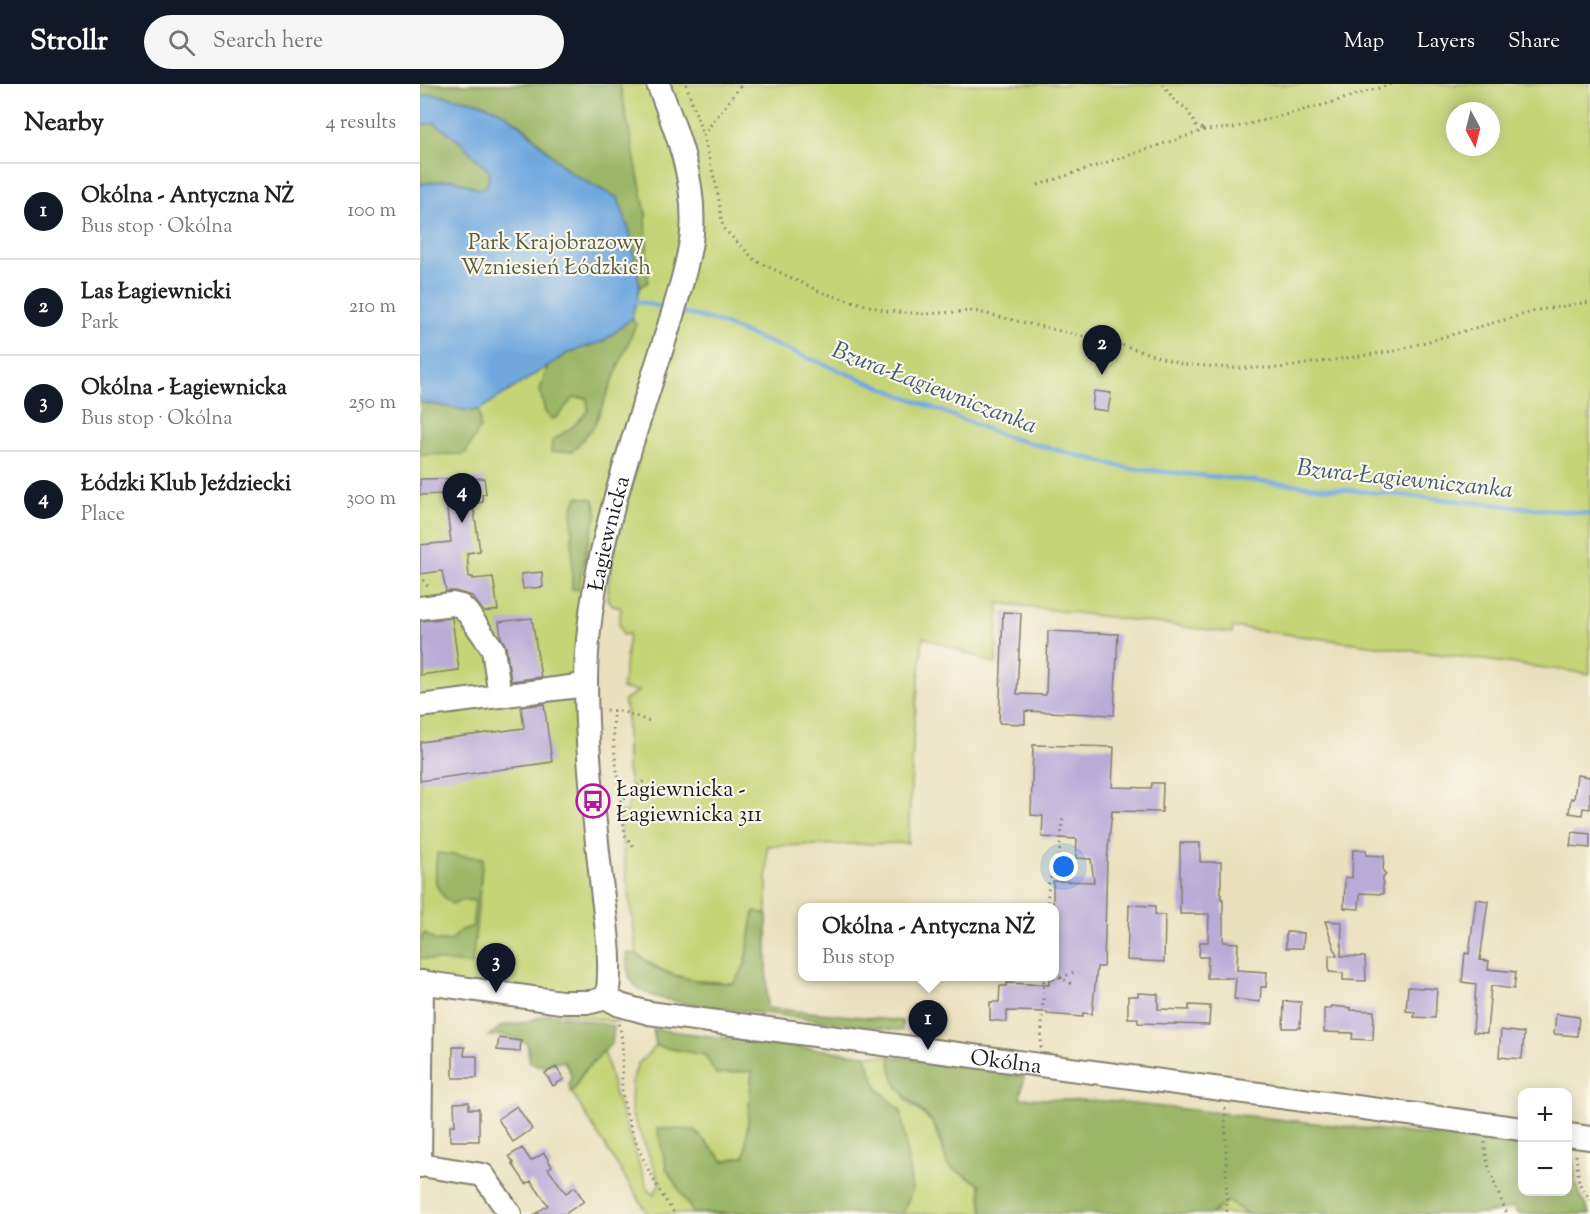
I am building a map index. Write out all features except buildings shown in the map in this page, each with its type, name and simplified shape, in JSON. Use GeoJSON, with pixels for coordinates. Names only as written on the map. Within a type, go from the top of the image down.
{"type":"FeatureCollection","features":[{"type":"Feature","properties":{"kind":"street","name":"Łagiewnicka"},"geometry":{"type":"LineString","coordinates":[[607,998],[609,958],[588,749],[586,685],[591,618],[607,533],[669,329],[687,265],[692,233],[691,186],[684,156],[658,84]]}},
{"type":"Feature","properties":{"kind":"street"},"geometry":{"type":"LineString","coordinates":[[420,608],[452,604],[461,606],[467,612],[492,649],[500,696]]}},
{"type":"Feature","properties":{"kind":"street"},"geometry":{"type":"LineString","coordinates":[[420,706],[586,685]]}},
{"type":"Feature","properties":{"kind":"street"},"geometry":{"type":"LineString","coordinates":[[421,982],[420,1166],[483,1175],[510,1214]]}},
{"type":"Feature","properties":{"kind":"street","name":"Okólna"},"geometry":{"type":"LineString","coordinates":[[421,982],[561,1002],[591,1002],[607,998],[620,1005],[649,1013],[1518,1128]]}},
{"type":"Feature","properties":{"kind":"path"},"geometry":{"type":"LineString","coordinates":[[686,84],[703,135],[717,189],[723,228],[756,261],[823,293],[886,311],[924,314],[974,311],[1125,346],[1181,364],[1232,368],[1279,368],[1394,351],[1539,310],[1590,302]]}},
{"type":"Feature","properties":{"kind":"path"},"geometry":{"type":"LineString","coordinates":[[703,135],[742,84]]}},
{"type":"Feature","properties":{"kind":"path"},"geometry":{"type":"LineString","coordinates":[[1163,84],[1175,101],[1187,109],[1196,126],[1205,130]]}},
{"type":"Feature","properties":{"kind":"path"},"geometry":{"type":"LineString","coordinates":[[1038,185],[1205,130],[1233,128],[1323,105],[1392,84]]}},
{"type":"Feature","properties":{"kind":"path"},"geometry":{"type":"LineString","coordinates":[[602,709],[629,713],[638,719],[652,721]]}},
{"type":"Feature","properties":{"kind":"path"},"geometry":{"type":"LineString","coordinates":[[613,711],[614,747],[625,835],[633,846]]}},
{"type":"Feature","properties":{"kind":"path"},"geometry":{"type":"LineString","coordinates":[[621,805],[625,798],[646,779]]}},
{"type":"Feature","properties":{"kind":"path"},"geometry":{"type":"LineString","coordinates":[[1047,903],[1049,880],[1056,871],[1059,855],[1063,819]]}},
{"type":"Feature","properties":{"kind":"path"},"geometry":{"type":"LineString","coordinates":[[1061,978],[1074,972]]}},
{"type":"Feature","properties":{"kind":"path"},"geometry":{"type":"LineString","coordinates":[[1061,978],[1072,984]]}},
{"type":"Feature","properties":{"kind":"path"},"geometry":{"type":"LineString","coordinates":[[1042,1052],[1044,981]]}},
{"type":"Feature","properties":{"kind":"path"},"geometry":{"type":"LineString","coordinates":[[607,998],[620,1028],[622,1090],[625,1108],[641,1152],[665,1201],[675,1214]]}},
{"type":"Feature","properties":{"kind":"path"},"geometry":{"type":"LineString","coordinates":[[1225,1089],[1227,1214]]}},
{"type":"Feature","properties":{"kind":"path"},"geometry":{"type":"LineString","coordinates":[[1485,1124],[1485,1149],[1493,1179],[1507,1214]]}},
{"type":"Feature","properties":{"kind":"path"},"geometry":{"type":"LineString","coordinates":[[1577,1136],[1579,1183],[1590,1200]]}},
{"type":"Feature","properties":{"kind":"green space","name":"Park Krajobrazowy Wzniesień Łódzkich"},"geometry":{"type":"Polygon","coordinates":[[[420,84],[1590,84],[1590,674],[1233,627],[1232,633],[999,603],[996,664],[923,637],[914,727],[908,843],[767,846],[767,914],[754,912],[745,965],[734,983],[694,980],[660,969],[637,954],[618,812],[627,811],[627,805],[638,795],[631,788],[627,769],[627,718],[624,700],[639,691],[622,689],[629,634],[623,635],[619,625],[621,608],[613,605],[607,599],[611,562],[638,464],[634,462],[577,661],[617,1022],[420,991],[420,84]]]}},
{"type":"Feature","properties":{"kind":"green space"},"geometry":{"type":"Polygon","coordinates":[[[420,84],[620,84],[646,214],[648,282],[640,287],[630,233],[617,198],[571,173],[549,154],[530,132],[508,116],[486,105],[432,94],[420,97],[420,84]]]}},
{"type":"Feature","properties":{"kind":"green space"},"geometry":{"type":"Polygon","coordinates":[[[435,122],[460,142],[490,172],[487,186],[478,189],[453,179],[420,184],[420,125],[435,122]]]}},
{"type":"Feature","properties":{"kind":"green space"},"geometry":{"type":"Polygon","coordinates":[[[632,318],[636,324],[594,426],[573,451],[551,452],[552,441],[572,427],[588,411],[587,398],[573,398],[557,417],[552,419],[545,412],[540,390],[548,365],[570,352],[604,341],[632,318]]]}},
{"type":"Feature","properties":{"kind":"green space"},"geometry":{"type":"Polygon","coordinates":[[[420,402],[470,411],[479,410],[480,428],[465,454],[420,455],[420,402]]]}},
{"type":"Feature","properties":{"kind":"green space"},"geometry":{"type":"Polygon","coordinates":[[[577,497],[594,499],[597,513],[578,590],[572,589],[572,509],[577,497]]]}},
{"type":"Feature","properties":{"kind":"green space"},"geometry":{"type":"Polygon","coordinates":[[[437,853],[483,858],[472,965],[420,958],[420,942],[424,933],[436,941],[451,941],[461,930],[472,927],[475,901],[464,900],[451,904],[437,887],[435,876],[437,853]]]}},
{"type":"Feature","properties":{"kind":"green space"},"geometry":{"type":"Polygon","coordinates":[[[754,911],[767,914],[767,1008],[902,1021],[902,1031],[684,1003],[651,995],[637,987],[632,981],[628,973],[626,953],[637,954],[654,967],[675,976],[705,982],[734,983],[745,965],[754,911]]]}},
{"type":"Feature","properties":{"kind":"green space"},"geometry":{"type":"Polygon","coordinates":[[[548,1014],[614,1026],[612,1043],[584,1071],[571,1093],[569,1085],[571,1075],[564,1061],[541,1066],[530,1063],[527,1043],[504,1035],[488,1036],[502,1026],[526,1022],[548,1014]]]}},
{"type":"Feature","properties":{"kind":"green space"},"geometry":{"type":"Polygon","coordinates":[[[653,1029],[865,1055],[878,1089],[901,1111],[912,1191],[902,1214],[693,1213],[667,1170],[657,1128],[694,1130],[724,1161],[745,1156],[752,1071],[716,1074],[705,1055],[656,1046],[653,1029]]]}},
{"type":"Feature","properties":{"kind":"green space"},"geometry":{"type":"Polygon","coordinates":[[[656,1046],[705,1055],[716,1074],[752,1071],[745,1156],[724,1161],[694,1130],[728,1214],[648,1214],[572,1093],[584,1071],[604,1050],[614,1091],[648,1190],[654,1195],[660,1182],[631,1112],[632,1080],[638,1064],[656,1046]]]}},
{"type":"Feature","properties":{"kind":"green space"},"geometry":{"type":"Polygon","coordinates":[[[865,1055],[890,1056],[906,1100],[933,1123],[948,1166],[980,1184],[983,1214],[902,1214],[912,1191],[901,1111],[878,1089],[865,1055]]]}},
{"type":"Feature","properties":{"kind":"green space"},"geometry":{"type":"Polygon","coordinates":[[[890,1056],[1024,1077],[1020,1098],[1107,1101],[1518,1145],[1518,1196],[1572,1196],[1572,1158],[1576,1186],[1590,1214],[1518,1214],[1514,1207],[1486,1214],[1247,1214],[1228,1201],[1211,1214],[983,1214],[980,1184],[948,1166],[934,1125],[903,1094],[891,1069],[890,1056]]]}},
{"type":"Feature","properties":{"kind":"green space"},"geometry":{"type":"Polygon","coordinates":[[[1228,1201],[1247,1214],[1211,1214],[1228,1201]]]}},
{"type":"Feature","properties":{"kind":"water"},"geometry":{"type":"Polygon","coordinates":[[[432,94],[473,101],[499,111],[521,126],[569,171],[618,198],[630,233],[640,287],[632,318],[604,341],[570,352],[479,410],[470,411],[420,402],[420,184],[453,179],[478,189],[487,186],[490,172],[460,142],[435,123],[420,125],[420,97],[432,94]]]}},
{"type":"Feature","properties":{"kind":"waterway","name":"Bzura-Łagiewniczanka"},"geometry":{"type":"LineString","coordinates":[[631,300],[666,308]]}},
{"type":"Feature","properties":{"kind":"waterway","name":"Bzura-Łagiewniczanka"},"geometry":{"type":"LineString","coordinates":[[680,312],[715,321],[1004,436],[1126,468],[1590,514]]}},
{"type":"Feature","properties":{"kind":"place","name":"Las Łagiewnicki"},"geometry":{"type":"Point","coordinates":[1102,375]}},
{"type":"Feature","properties":{"kind":"place","name":"Łódzki Klub Jeździecki"},"geometry":{"type":"Point","coordinates":[462,523]}},
{"type":"Feature","properties":{"kind":"place","name":"Łagiewnicka - Łagiewnicka 311"},"geometry":{"type":"Point","coordinates":[593,801]}},
{"type":"Feature","properties":{"kind":"place","name":"Okólna - Łagiewnicka"},"geometry":{"type":"Point","coordinates":[496,993]}},
{"type":"Feature","properties":{"kind":"place","name":"Okólna - Antyczna NŻ"},"geometry":{"type":"Point","coordinates":[928,1050]}}]}
